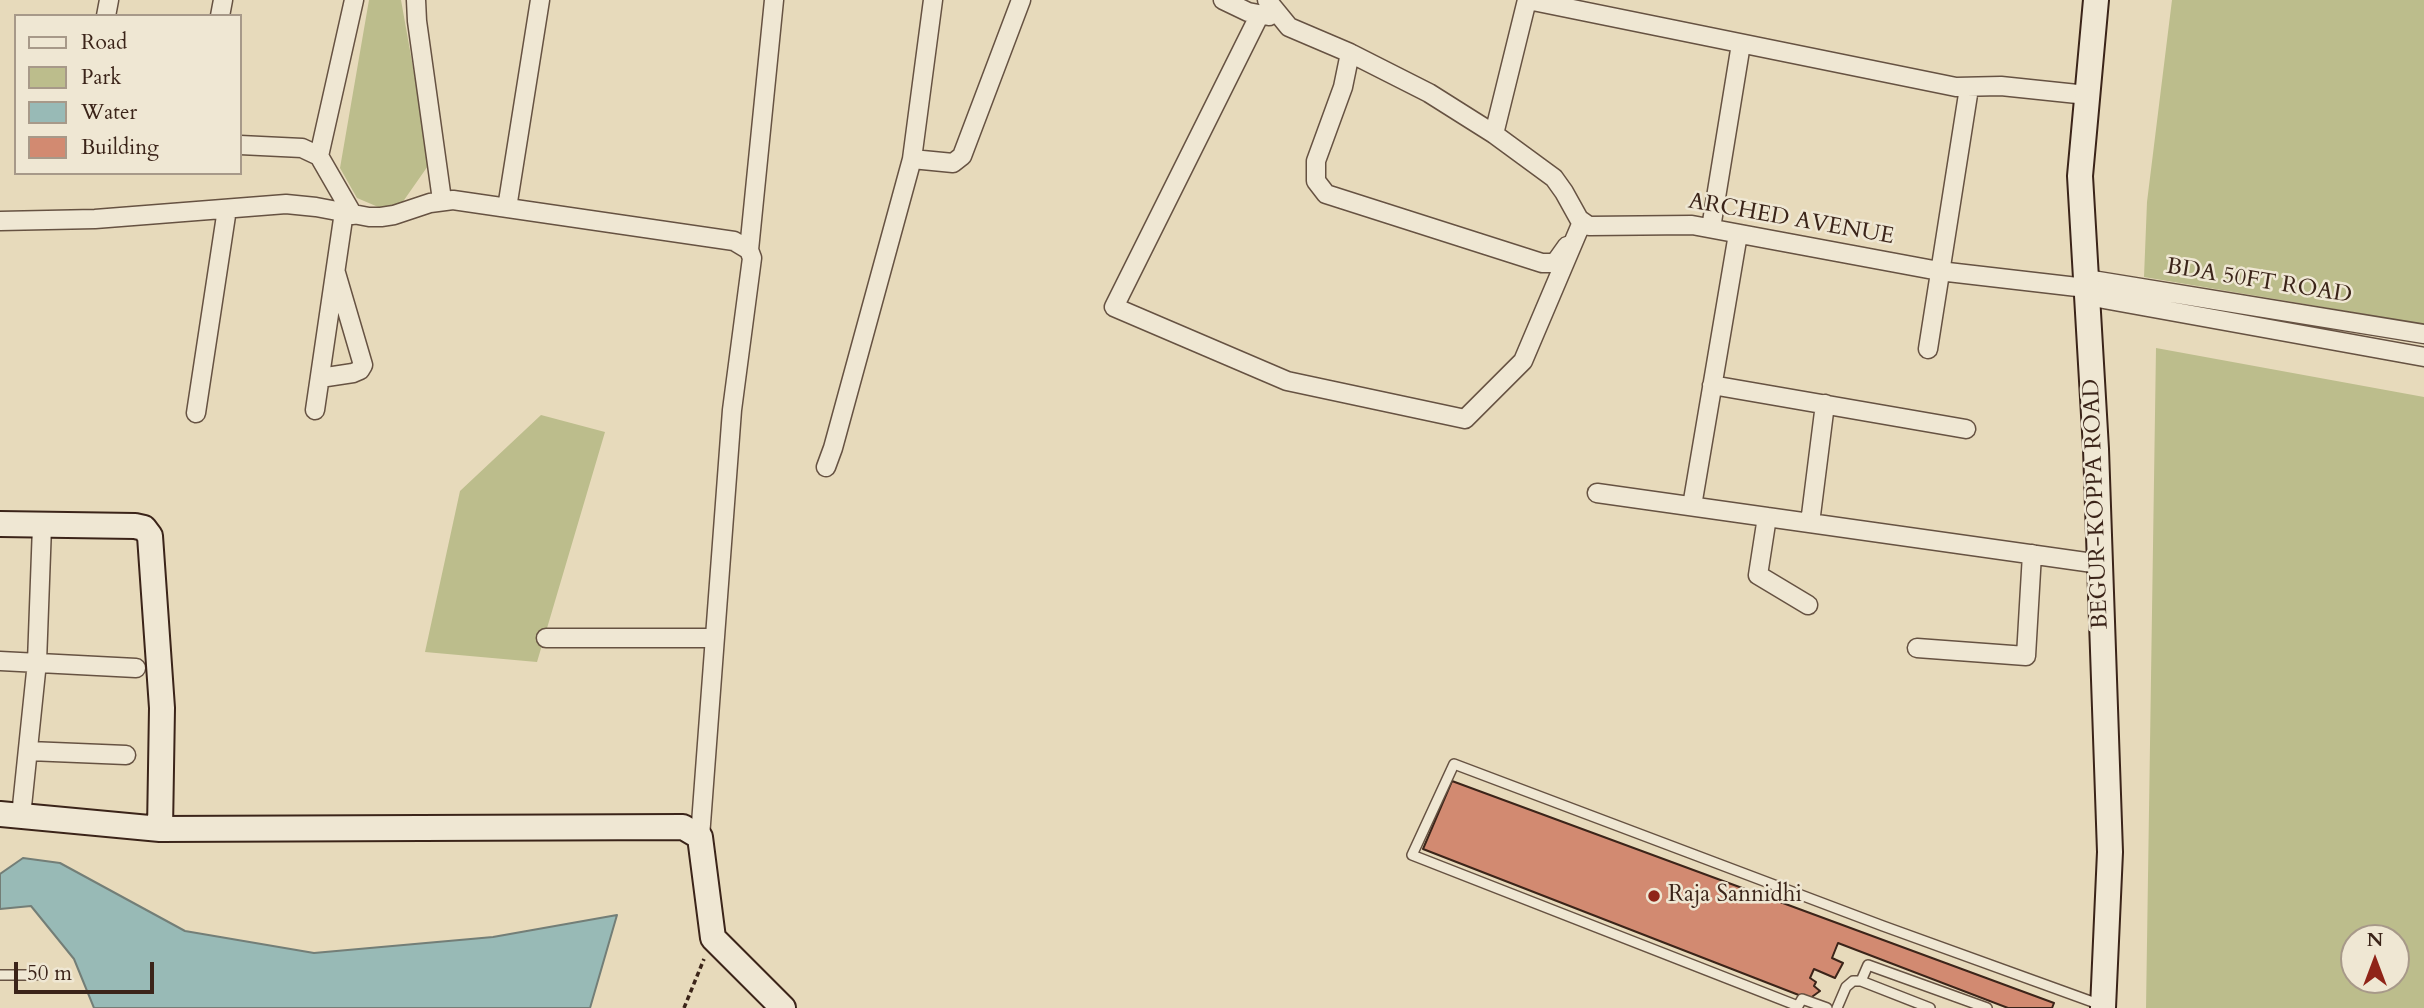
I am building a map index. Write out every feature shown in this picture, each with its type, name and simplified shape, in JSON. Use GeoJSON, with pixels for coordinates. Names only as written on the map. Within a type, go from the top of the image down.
{"type":"FeatureCollection","features":[{"type":"Feature","properties":{"kind":"street"},"geometry":{"type":"LineString","coordinates":[[315,410],[335,270],[349,214],[319,156],[354,0]]}},
{"type":"Feature","properties":{"kind":"street"},"geometry":{"type":"LineString","coordinates":[[416,0],[416,20],[442,200]]}},
{"type":"Feature","properties":{"kind":"street"},"geometry":{"type":"LineString","coordinates":[[507,208],[540,0]]}},
{"type":"Feature","properties":{"kind":"street"},"geometry":{"type":"LineString","coordinates":[[774,0],[749,250],[752,258],[732,410],[700,837],[713,938],[783,1008]]}},
{"type":"Feature","properties":{"kind":"street"},"geometry":{"type":"LineString","coordinates":[[826,467],[912,159],[933,0]]}},
{"type":"Feature","properties":{"kind":"street"},"geometry":{"type":"LineString","coordinates":[[912,159],[953,163],[962,156],[1021,0]]}},
{"type":"Feature","properties":{"kind":"street"},"geometry":{"type":"LineString","coordinates":[[1223,0],[1263,8],[1289,27],[1350,52],[1429,93],[1494,134],[1554,178],[1582,222]]}},
{"type":"Feature","properties":{"kind":"street"},"geometry":{"type":"LineString","coordinates":[[1494,134],[1528,0],[1956,87],[2001,86],[2087,95]]}},
{"type":"Feature","properties":{"kind":"street","name":"BEGUR-KOPPA ROAD"},"geometry":{"type":"LineString","coordinates":[[2096,0],[2080,176],[2096,449],[2110,852],[2103,1007]]}},
{"type":"Feature","properties":{"kind":"street"},"geometry":{"type":"LineString","coordinates":[[1263,8],[1114,307],[1287,382],[1465,419],[1523,361],[1582,222]]}},
{"type":"Feature","properties":{"kind":"street"},"geometry":{"type":"LineString","coordinates":[[1712,228],[1741,44]]}},
{"type":"Feature","properties":{"kind":"street"},"geometry":{"type":"LineString","coordinates":[[1350,52],[1343,87],[1317,161],[1316,181],[1326,194],[1542,263],[1553,263],[1557,260],[1582,222]]}},
{"type":"Feature","properties":{"kind":"street"},"geometry":{"type":"LineString","coordinates":[[1928,349],[1969,88]]}},
{"type":"Feature","properties":{"kind":"street"},"geometry":{"type":"LineString","coordinates":[[242,145],[302,149],[319,156]]}},
{"type":"Feature","properties":{"kind":"street"},"geometry":{"type":"LineString","coordinates":[[0,221],[95,219],[300,204],[369,218],[394,215],[442,200],[734,241],[749,250]]}},
{"type":"Feature","properties":{"kind":"street"},"geometry":{"type":"LineString","coordinates":[[196,413],[227,209]]}},
{"type":"Feature","properties":{"kind":"street","name":"ARCHED AVENUE"},"geometry":{"type":"LineString","coordinates":[[1582,222],[1589,226],[1692,225],[1939,271],[2086,288]]}},
{"type":"Feature","properties":{"kind":"street"},"geometry":{"type":"LineString","coordinates":[[1692,506],[1738,234]]}},
{"type":"Feature","properties":{"kind":"street"},"geometry":{"type":"LineString","coordinates":[[320,378],[353,373],[363,365],[335,270]]}},
{"type":"Feature","properties":{"kind":"street","name":"BDA 50FT ROAD"},"geometry":{"type":"LineString","coordinates":[[2086,288],[2424,334]]}},
{"type":"Feature","properties":{"kind":"street","name":"BDA 50FT ROAD"},"geometry":{"type":"LineString","coordinates":[[2086,288],[2424,357]]}},
{"type":"Feature","properties":{"kind":"street"},"geometry":{"type":"LineString","coordinates":[[1712,384],[1966,429]]}},
{"type":"Feature","properties":{"kind":"street"},"geometry":{"type":"LineString","coordinates":[[1810,523],[1825,404]]}},
{"type":"Feature","properties":{"kind":"street"},"geometry":{"type":"LineString","coordinates":[[1597,493],[2100,564]]}},
{"type":"Feature","properties":{"kind":"street"},"geometry":{"type":"LineString","coordinates":[[1767,517],[1758,575],[1808,605]]}},
{"type":"Feature","properties":{"kind":"street"},"geometry":{"type":"LineString","coordinates":[[0,524],[42,527],[135,526],[144,528],[150,536],[162,708],[160,829]]}},
{"type":"Feature","properties":{"kind":"street"},"geometry":{"type":"LineString","coordinates":[[42,527],[37,662],[29,751],[10,815],[160,829],[683,827],[700,837]]}},
{"type":"Feature","properties":{"kind":"street"},"geometry":{"type":"LineString","coordinates":[[1917,648],[2026,656],[2032,554]]}},
{"type":"Feature","properties":{"kind":"street"},"geometry":{"type":"LineString","coordinates":[[546,638],[715,638]]}},
{"type":"Feature","properties":{"kind":"street"},"geometry":{"type":"LineString","coordinates":[[0,661],[136,668]]}},
{"type":"Feature","properties":{"kind":"street"},"geometry":{"type":"LineString","coordinates":[[29,751],[125,755]]}},
{"type":"Feature","properties":{"kind":"lane"},"geometry":{"type":"LineString","coordinates":[[1827,1008],[1802,999],[1798,1006],[1412,855],[1454,764],[2103,1007]]}},
{"type":"Feature","properties":{"kind":"lane"},"geometry":{"type":"LineString","coordinates":[[1861,981],[1868,965],[1987,1008]]}},
{"type":"Feature","properties":{"kind":"lane"},"geometry":{"type":"LineString","coordinates":[[0,975],[36,975]]}},
{"type":"Feature","properties":{"kind":"lane"},"geometry":{"type":"LineString","coordinates":[[1837,1008],[1846,987],[1853,981],[1861,981],[1930,1008]]}},
{"type":"Feature","properties":{"kind":"path"},"geometry":{"type":"LineString","coordinates":[[684,1008],[713,938]]}},
{"type":"Feature","properties":{"kind":"green space"},"geometry":{"type":"Polygon","coordinates":[[[369,0],[401,0],[430,163],[402,203],[383,209],[357,198],[340,168],[369,0]]]}},
{"type":"Feature","properties":{"kind":"green space"},"geometry":{"type":"Polygon","coordinates":[[[2172,0],[2424,0],[2424,324],[2144,277],[2147,202],[2172,0]]]}},
{"type":"Feature","properties":{"kind":"green space"},"geometry":{"type":"Polygon","coordinates":[[[2156,348],[2424,397],[2424,1008],[2146,1008],[2156,348]]]}},
{"type":"Feature","properties":{"kind":"green space"},"geometry":{"type":"Polygon","coordinates":[[[541,415],[605,432],[537,662],[425,652],[460,491],[541,415]]]}},
{"type":"Feature","properties":{"kind":"water"},"geometry":{"type":"Polygon","coordinates":[[[23,858],[60,863],[185,931],[314,953],[493,937],[617,915],[590,1008],[94,1008],[74,959],[31,906],[0,909],[0,874],[23,858]]]}},
{"type":"Feature","properties":{"kind":"building","name":"Raja Sannidhi"},"geometry":{"type":"Polygon","coordinates":[[[1452,781],[2054,1003],[2052,1008],[2008,1008],[1838,943],[1832,958],[1843,963],[1835,978],[1814,969],[1810,978],[1816,982],[1814,986],[1820,991],[1809,999],[1423,849],[1452,781]]]}},
{"type":"Feature","properties":{"kind":"place","name":"Raja Sannidhi"},"geometry":{"type":"Point","coordinates":[1654,896]}}]}
